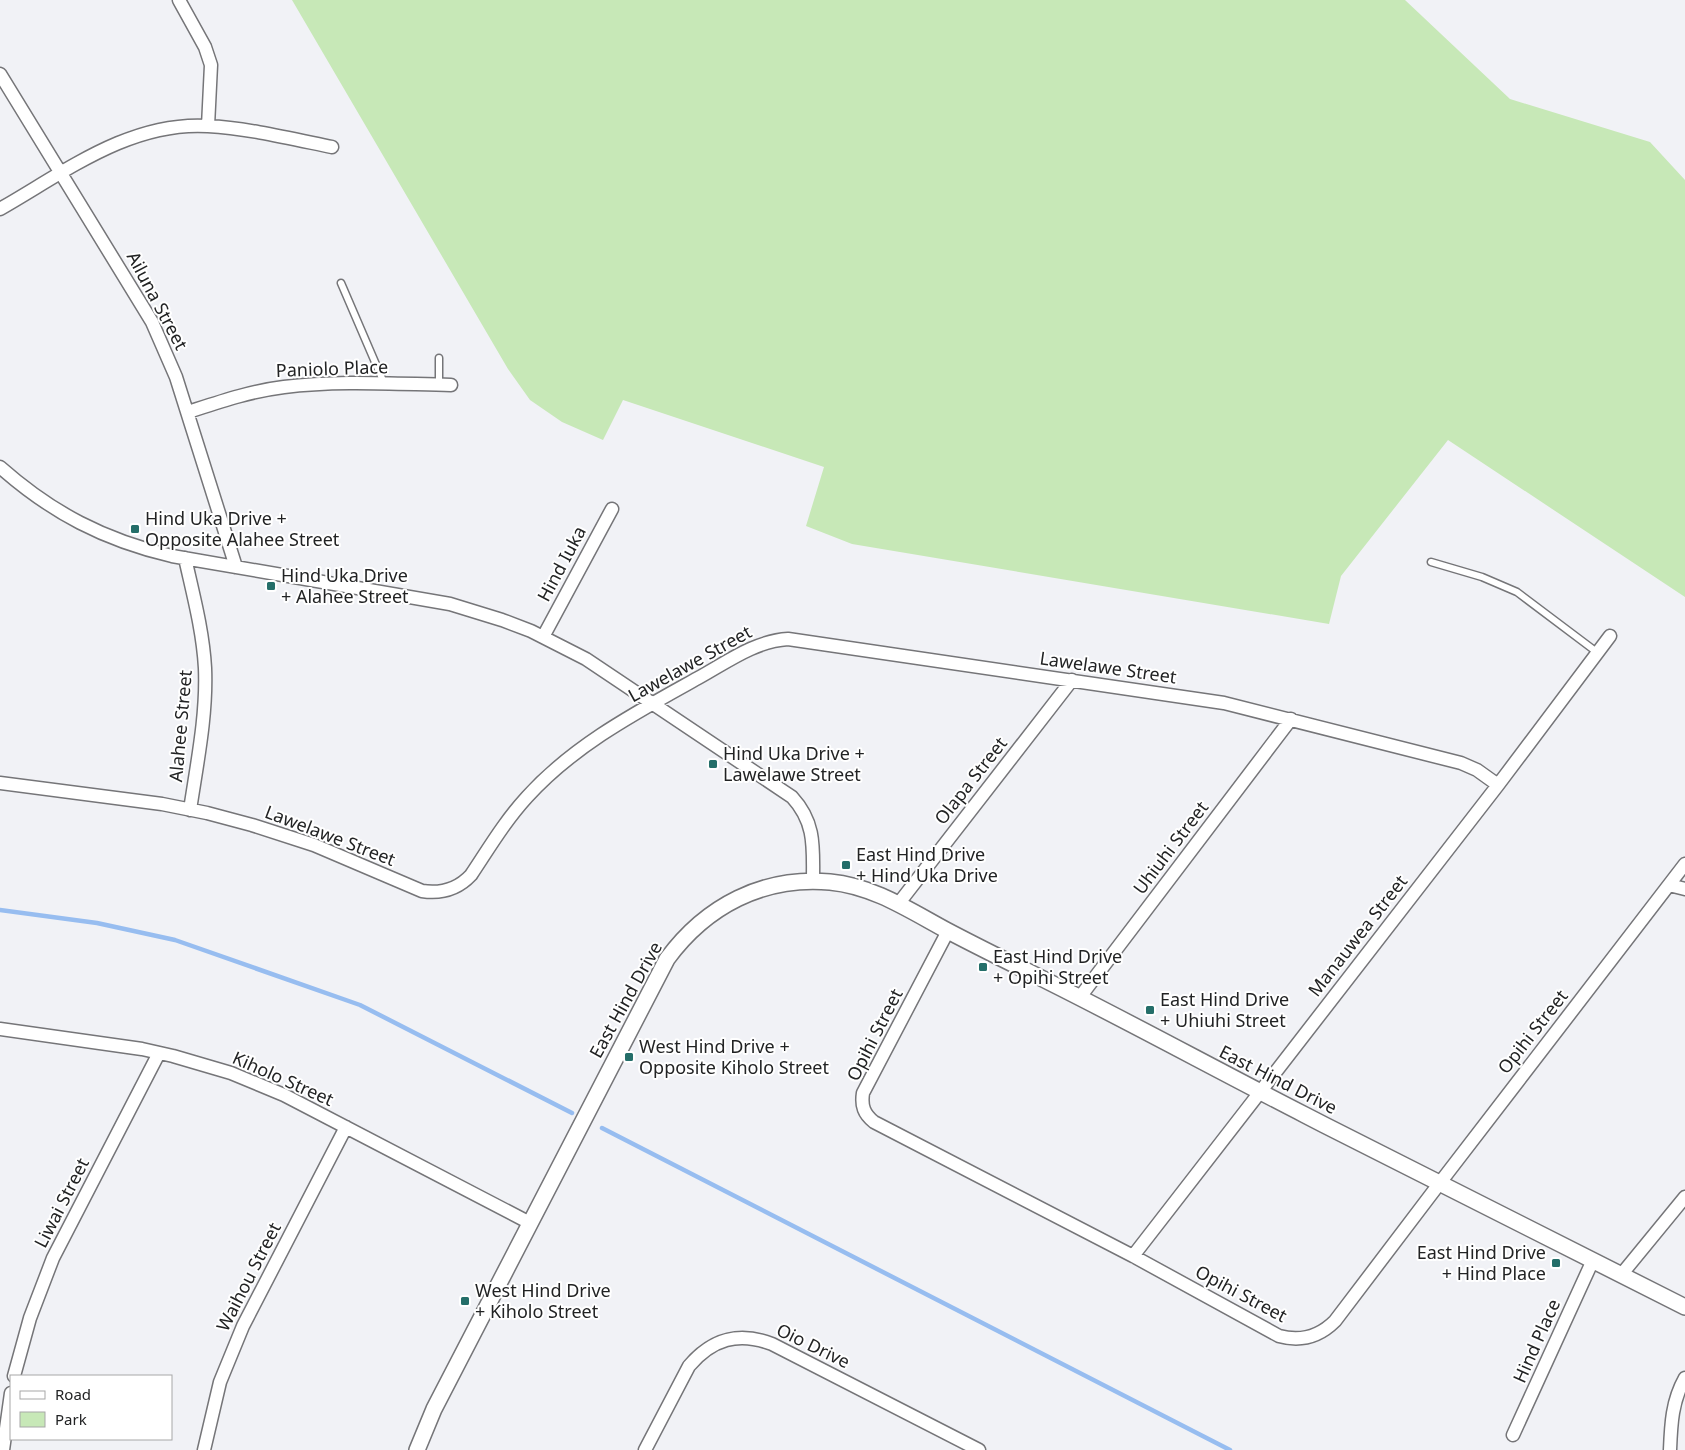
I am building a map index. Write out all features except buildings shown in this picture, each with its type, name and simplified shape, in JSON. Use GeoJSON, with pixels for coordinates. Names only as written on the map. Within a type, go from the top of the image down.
{"type":"FeatureCollection","features":[{"type":"Feature","properties":{"kind":"street"},"geometry":{"type":"LineString","coordinates":[[179,0],[209,56],[211,75],[208,126]]}},
{"type":"Feature","properties":{"kind":"street","name":"Ailuna Street"},"geometry":{"type":"LineString","coordinates":[[0,74],[152,322],[176,377],[236,567]]}},
{"type":"Feature","properties":{"kind":"street"},"geometry":{"type":"LineString","coordinates":[[0,92],[14,98]]}},
{"type":"Feature","properties":{"kind":"street"},"geometry":{"type":"LineString","coordinates":[[0,209],[104,149],[136,135],[169,127],[208,126],[332,147]]}},
{"type":"Feature","properties":{"kind":"street","name":"Paniolo Place"},"geometry":{"type":"LineString","coordinates":[[188,412],[231,398],[284,387],[313,384],[445,385]]}},
{"type":"Feature","properties":{"kind":"street"},"geometry":{"type":"LineString","coordinates":[[0,467],[21,486],[68,518],[145,550],[450,604],[502,620],[543,637],[586,659],[783,791],[800,806],[806,815],[812,833],[813,881]]}},
{"type":"Feature","properties":{"kind":"street","name":"Hind Iuka"},"geometry":{"type":"LineString","coordinates":[[543,637],[612,509]]}},
{"type":"Feature","properties":{"kind":"street","name":"Alahee Street"},"geometry":{"type":"LineString","coordinates":[[186,558],[204,646],[205,670],[205,695],[200,744],[190,810]]}},
{"type":"Feature","properties":{"kind":"street","name":"Manauwea Street"},"geometry":{"type":"LineString","coordinates":[[1133,1256],[1498,785],[1610,636]]}},
{"type":"Feature","properties":{"kind":"street","name":"Lawelawe Street"},"geometry":{"type":"LineString","coordinates":[[0,783],[162,804],[252,825],[283,834],[344,857],[422,891],[442,892],[459,886],[472,875],[508,819],[548,776],[587,744],[750,648],[765,642],[798,640],[1224,703],[1461,763],[1477,770],[1498,785]]}},
{"type":"Feature","properties":{"kind":"street","name":"Olapa Street"},"geometry":{"type":"LineString","coordinates":[[898,903],[1072,680]]}},
{"type":"Feature","properties":{"kind":"street","name":"Uhiuhi Street"},"geometry":{"type":"LineString","coordinates":[[1080,997],[1291,719]]}},
{"type":"Feature","properties":{"kind":"street","name":"Opihi Street"},"geometry":{"type":"LineString","coordinates":[[948,931],[863,1093],[862,1100],[865,1113],[874,1122],[1133,1256],[1279,1336],[1297,1339],[1322,1332],[1335,1322],[1685,864]]}},
{"type":"Feature","properties":{"kind":"street","name":"East Hind Drive"},"geometry":{"type":"LineString","coordinates":[[417,1450],[434,1409],[657,976],[678,944],[707,917],[740,897],[776,885],[794,882],[813,881],[851,885],[898,903],[948,931],[1080,997],[1259,1092],[1685,1308]]}},
{"type":"Feature","properties":{"kind":"street"},"geometry":{"type":"LineString","coordinates":[[1668,886],[1685,889]]}},
{"type":"Feature","properties":{"kind":"street","name":"Kiholo Street"},"geometry":{"type":"LineString","coordinates":[[0,1029],[159,1052],[204,1064],[258,1083],[530,1223]]}},
{"type":"Feature","properties":{"kind":"street","name":"Liwai Street"},"geometry":{"type":"LineString","coordinates":[[14,1375],[30,1318],[53,1258],[159,1052]]}},
{"type":"Feature","properties":{"kind":"street","name":"Waihou Street"},"geometry":{"type":"LineString","coordinates":[[204,1450],[220,1382],[243,1326],[346,1127]]}},
{"type":"Feature","properties":{"kind":"street"},"geometry":{"type":"LineString","coordinates":[[1622,1275],[1685,1198]]}},
{"type":"Feature","properties":{"kind":"street","name":"Hind Place"},"geometry":{"type":"LineString","coordinates":[[1514,1435],[1593,1260]]}},
{"type":"Feature","properties":{"kind":"street","name":"Oio Drive"},"geometry":{"type":"LineString","coordinates":[[645,1450],[696,1358],[712,1345],[742,1337],[772,1344],[979,1450]]}},
{"type":"Feature","properties":{"kind":"street"},"geometry":{"type":"LineString","coordinates":[[1670,1450],[1673,1405],[1685,1378]]}},
{"type":"Feature","properties":{"kind":"street"},"geometry":{"type":"LineString","coordinates":[[3,1450],[10,1399]]}},
{"type":"Feature","properties":{"kind":"lane"},"geometry":{"type":"LineString","coordinates":[[341,283],[384,384]]}},
{"type":"Feature","properties":{"kind":"lane"},"geometry":{"type":"LineString","coordinates":[[439,358],[445,385]]}},
{"type":"Feature","properties":{"kind":"lane"},"geometry":{"type":"LineString","coordinates":[[1430,562],[1482,577],[1517,592],[1598,653]]}},
{"type":"Feature","properties":{"kind":"green space"},"geometry":{"type":"Polygon","coordinates":[[[292,0],[1405,0],[1510,99],[1650,142],[1685,180],[1685,597],[1448,440],[1341,576],[1329,624],[852,544],[806,526],[824,467],[623,400],[603,440],[562,422],[530,400],[508,369],[292,0]]]}},
{"type":"Feature","properties":{"kind":"waterway"},"geometry":{"type":"LineString","coordinates":[[0,910],[97,923],[175,940],[360,1005],[572,1113]]}},
{"type":"Feature","properties":{"kind":"waterway"},"geometry":{"type":"LineString","coordinates":[[602,1128],[1230,1450]]}},
{"type":"Feature","properties":{"kind":"place","name":"Hind Uka Drive + Opposite Alahee Street"},"geometry":{"type":"Point","coordinates":[135,529]}},
{"type":"Feature","properties":{"kind":"place","name":"Hind Uka Drive + Alahee Street"},"geometry":{"type":"Point","coordinates":[271,586]}},
{"type":"Feature","properties":{"kind":"place","name":"Hind Uka Drive + Lawelawe Street"},"geometry":{"type":"Point","coordinates":[713,764]}},
{"type":"Feature","properties":{"kind":"place","name":"East Hind Drive + Hind Uka Drive"},"geometry":{"type":"Point","coordinates":[846,865]}},
{"type":"Feature","properties":{"kind":"place","name":"East Hind Drive + Opihi Street"},"geometry":{"type":"Point","coordinates":[983,967]}},
{"type":"Feature","properties":{"kind":"place","name":"East Hind Drive + Uhiuhi Street"},"geometry":{"type":"Point","coordinates":[1150,1010]}},
{"type":"Feature","properties":{"kind":"place","name":"West Hind Drive + Opposite Kiholo Street"},"geometry":{"type":"Point","coordinates":[629,1057]}},
{"type":"Feature","properties":{"kind":"place","name":"East Hind Drive + Hind Place"},"geometry":{"type":"Point","coordinates":[1556,1263]}},
{"type":"Feature","properties":{"kind":"place","name":"West Hind Drive + Kiholo Street"},"geometry":{"type":"Point","coordinates":[465,1301]}}]}
